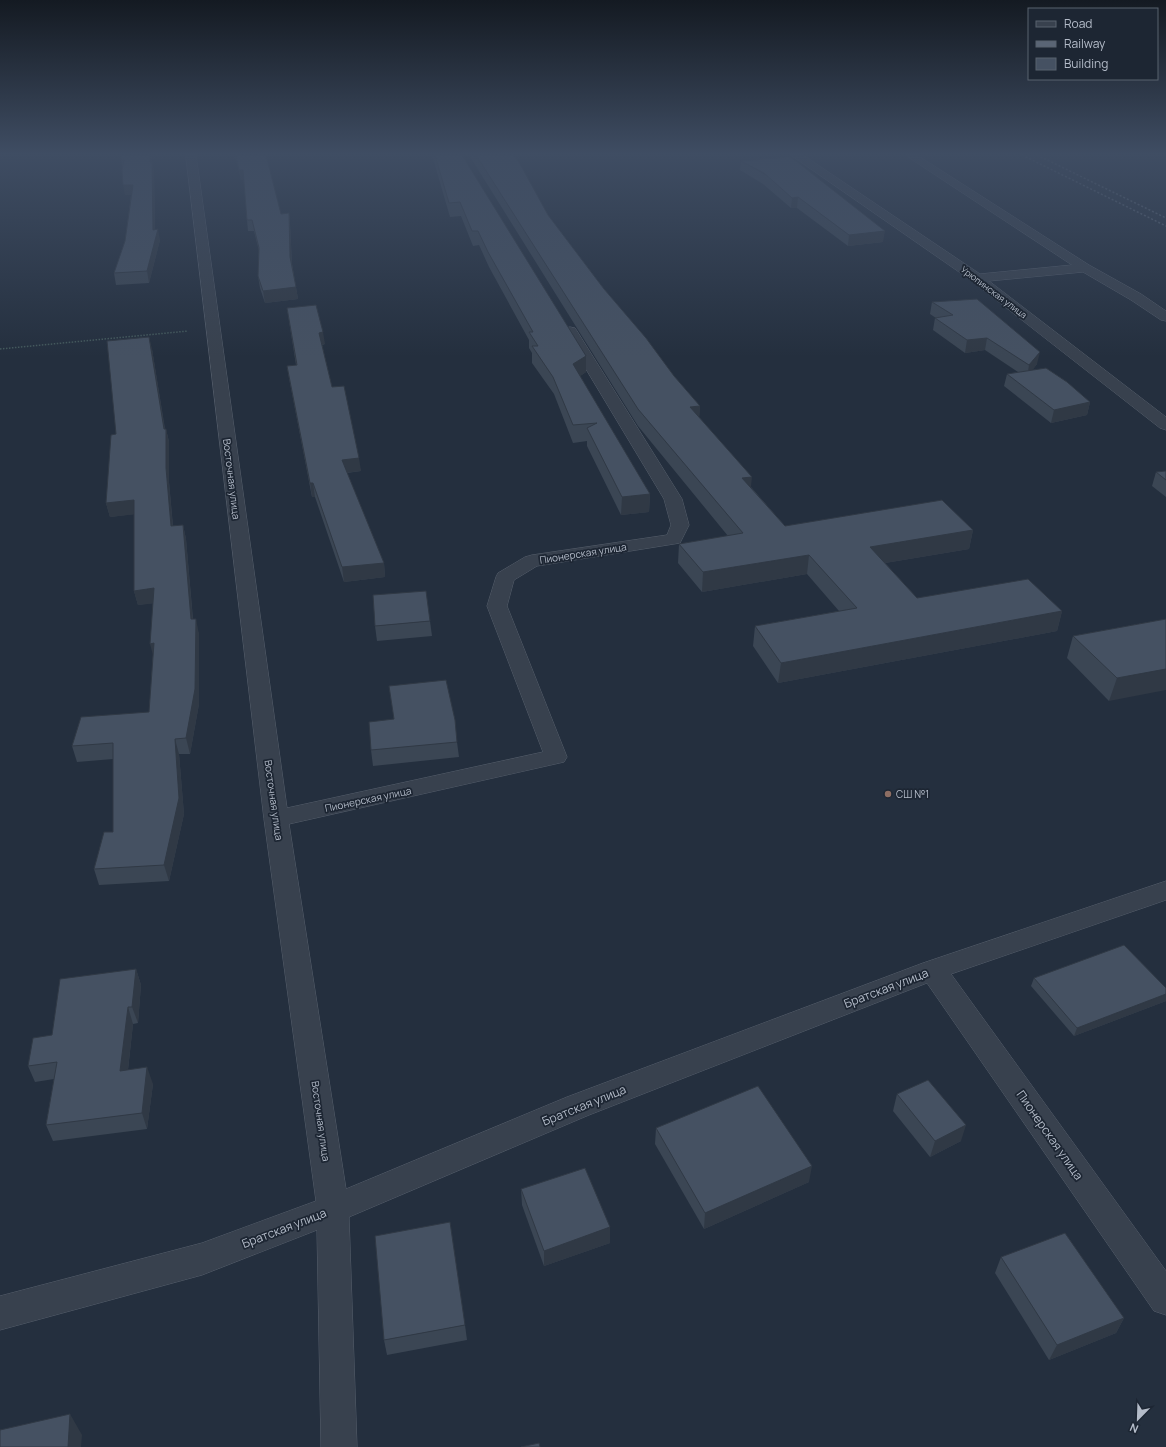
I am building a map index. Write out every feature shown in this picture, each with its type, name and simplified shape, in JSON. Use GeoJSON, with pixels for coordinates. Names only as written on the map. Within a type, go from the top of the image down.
{"type":"FeatureCollection","features":[{"type":"Feature","properties":{"kind":"street","name":"Восточная улица"},"geometry":{"type":"LineString","coordinates":[[199,223],[276,819],[333,1209],[339,1447]]}},
{"type":"Feature","properties":{"kind":"street","name":"Урюпинская улица"},"geometry":{"type":"LineString","coordinates":[[895,223],[977,278],[1166,425]]}},
{"type":"Feature","properties":{"kind":"street"},"geometry":{"type":"LineString","coordinates":[[1015,223],[1085,268],[1136,297],[1166,317]]}},
{"type":"Feature","properties":{"kind":"street"},"geometry":{"type":"LineString","coordinates":[[977,278],[1085,268]]}},
{"type":"Feature","properties":{"kind":"street"},"geometry":{"type":"LineString","coordinates":[[1136,297],[1158,296]]}},
{"type":"Feature","properties":{"kind":"street","name":"Пионерская улица"},"geometry":{"type":"LineString","coordinates":[[276,819],[556,758],[497,606],[505,577],[532,561],[674,539],[680,525],[673,499],[561,317]]}},
{"type":"Feature","properties":{"kind":"street","name":"Братская улица"},"geometry":{"type":"LineString","coordinates":[[0,1313],[202,1259],[333,1209],[578,1106],[933,970],[1166,890]]}},
{"type":"Feature","properties":{"kind":"street","name":"Пионерская улица"},"geometry":{"type":"LineString","coordinates":[[933,970],[1166,1299]]}},
{"type":"Feature","properties":{"kind":"path"},"geometry":{"type":"LineString","coordinates":[[0,349],[212,328]]}},
{"type":"Feature","properties":{"kind":"building"},"geometry":{"type":"Polygon","coordinates":[[[128,223],[153,223],[153,230],[158,229],[147,271],[114,273],[125,241],[128,223]]]}},
{"type":"Feature","properties":{"kind":"building"},"geometry":{"type":"Polygon","coordinates":[[[253,223],[289,223],[290,257],[296,287],[263,291],[258,276],[259,248],[253,223]]]}},
{"type":"Feature","properties":{"kind":"building"},"geometry":{"type":"Polygon","coordinates":[[[468,223],[504,223],[586,356],[573,364],[650,494],[622,497],[587,428],[597,423],[573,425],[553,377],[532,346],[538,346],[529,332],[533,332],[488,252],[478,231],[472,231],[468,223]]]}},
{"type":"Feature","properties":{"kind":"building"},"geometry":{"type":"Polygon","coordinates":[[[519,223],[554,223],[604,289],[646,338],[674,376],[700,406],[690,407],[752,477],[742,478],[785,526],[942,500],[973,530],[870,547],[917,598],[1028,579],[1062,611],[781,663],[755,626],[857,608],[809,555],[703,572],[679,544],[743,533],[638,409],[519,223]]]}},
{"type":"Feature","properties":{"kind":"building"},"geometry":{"type":"Polygon","coordinates":[[[832,223],[874,223],[885,231],[849,235],[832,223]]]}},
{"type":"Feature","properties":{"kind":"building"},"geometry":{"type":"Polygon","coordinates":[[[977,299],[1040,352],[1029,365],[987,338],[967,340],[935,318],[953,315],[932,302],[977,299]]]}},
{"type":"Feature","properties":{"kind":"building"},"geometry":{"type":"Polygon","coordinates":[[[316,305],[323,332],[319,333],[332,387],[344,386],[359,458],[342,460],[384,563],[342,567],[313,483],[310,483],[287,366],[297,365],[287,308],[316,305]]]}},
{"type":"Feature","properties":{"kind":"building"},"geometry":{"type":"Polygon","coordinates":[[[149,337],[164,429],[166,429],[166,468],[171,526],[183,525],[191,619],[196,619],[195,689],[186,738],[175,739],[179,798],[164,865],[94,869],[104,832],[113,832],[113,743],[72,746],[81,717],[149,712],[154,643],[150,644],[154,588],[134,591],[134,500],[106,503],[111,435],[116,434],[107,341],[149,337]]]}},
{"type":"Feature","properties":{"kind":"building"},"geometry":{"type":"Polygon","coordinates":[[[1046,368],[1067,382],[1090,402],[1054,410],[1007,374],[1046,368]]]}},
{"type":"Feature","properties":{"kind":"building"},"geometry":{"type":"Polygon","coordinates":[[[1166,471],[1166,480],[1156,472],[1166,471]]]}},
{"type":"Feature","properties":{"kind":"building"},"geometry":{"type":"Polygon","coordinates":[[[426,591],[430,621],[375,626],[373,595],[426,591]]]}},
{"type":"Feature","properties":{"kind":"building"},"geometry":{"type":"Polygon","coordinates":[[[1166,619],[1166,669],[1117,678],[1073,636],[1166,619]]]}},
{"type":"Feature","properties":{"kind":"building"},"geometry":{"type":"Polygon","coordinates":[[[446,680],[455,720],[457,742],[371,750],[369,722],[394,719],[389,686],[446,680]]]}},
{"type":"Feature","properties":{"kind":"building"},"geometry":{"type":"Polygon","coordinates":[[[1124,945],[1166,988],[1166,994],[1077,1028],[1034,978],[1124,945]]]}},
{"type":"Feature","properties":{"kind":"building"},"geometry":{"type":"Polygon","coordinates":[[[136,969],[132,1007],[128,1007],[120,1071],[147,1067],[142,1113],[46,1125],[57,1062],[28,1066],[33,1038],[52,1035],[60,979],[136,969]]]}},
{"type":"Feature","properties":{"kind":"building"},"geometry":{"type":"Polygon","coordinates":[[[928,1080],[966,1125],[935,1141],[897,1094],[928,1080]]]}},
{"type":"Feature","properties":{"kind":"building"},"geometry":{"type":"Polygon","coordinates":[[[758,1086],[812,1166],[705,1213],[656,1128],[758,1086]]]}},
{"type":"Feature","properties":{"kind":"building"},"geometry":{"type":"Polygon","coordinates":[[[585,1168],[610,1227],[544,1251],[521,1189],[585,1168]]]}},
{"type":"Feature","properties":{"kind":"building"},"geometry":{"type":"Polygon","coordinates":[[[450,1222],[465,1325],[384,1340],[375,1236],[450,1222]]]}},
{"type":"Feature","properties":{"kind":"building"},"geometry":{"type":"Polygon","coordinates":[[[1065,1233],[1124,1318],[1057,1345],[1001,1257],[1065,1233]]]}},
{"type":"Feature","properties":{"kind":"building"},"geometry":{"type":"Polygon","coordinates":[[[70,1414],[68,1447],[0,1447],[0,1430],[70,1414]]]}},
{"type":"Feature","properties":{"kind":"building"},"geometry":{"type":"Polygon","coordinates":[[[539,1443],[540,1447],[521,1447],[539,1443]]]}},
{"type":"Feature","properties":{"kind":"railway"},"geometry":{"type":"LineString","coordinates":[[1159,223],[1166,226]]}},
{"type":"Feature","properties":{"kind":"place","name":"СШ №1"},"geometry":{"type":"Point","coordinates":[888,794]}}]}
